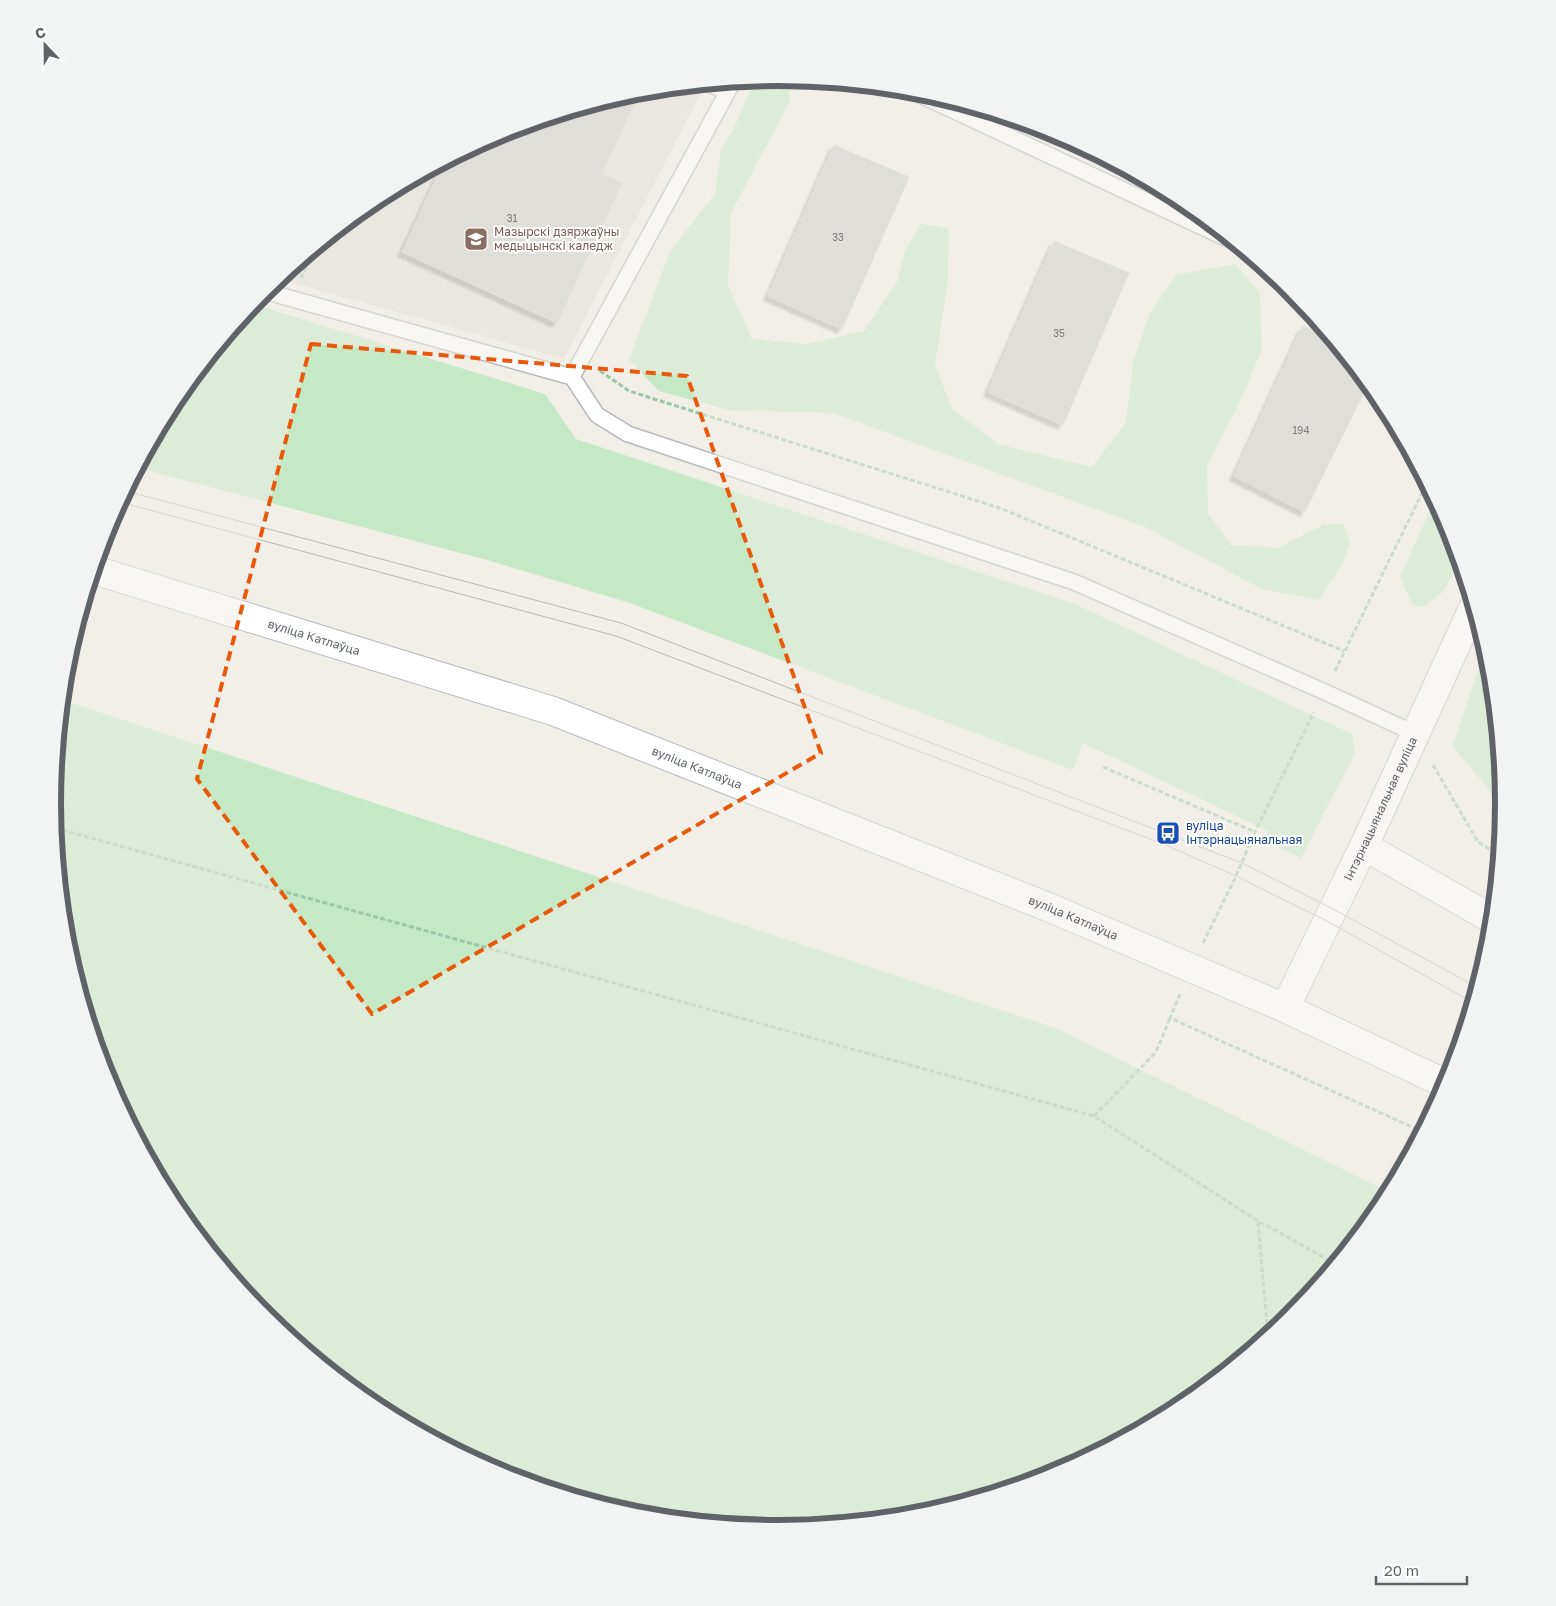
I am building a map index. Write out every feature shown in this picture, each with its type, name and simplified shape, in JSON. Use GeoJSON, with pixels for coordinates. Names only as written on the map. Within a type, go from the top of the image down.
{"type":"FeatureCollection","features":[{"type":"Feature","properties":{"kind":"main road","name":"вуліца Катлаўца"},"geometry":{"type":"LineString","coordinates":[[100,572],[552,711],[1048,906],[1284,1008],[1438,1080]]}},
{"type":"Feature","properties":{"kind":"main road","name":"Інтэрнацыянальная вуліца"},"geometry":{"type":"LineString","coordinates":[[1284,1008],[1364,846],[1470,616]]}},
{"type":"Feature","properties":{"kind":"main road"},"geometry":{"type":"LineString","coordinates":[[1364,846],[1486,915]]}},
{"type":"Feature","properties":{"kind":"lane"},"geometry":{"type":"LineString","coordinates":[[572,377],[729,88]]}},
{"type":"Feature","properties":{"kind":"lane"},"geometry":{"type":"LineString","coordinates":[[945,106],[1208,230]]}},
{"type":"Feature","properties":{"kind":"lane"},"geometry":{"type":"LineString","coordinates":[[273,294],[572,377],[597,415],[628,434],[1074,582],[1416,734]]}},
{"type":"Feature","properties":{"kind":"path"},"geometry":{"type":"LineString","coordinates":[[291,298],[309,260]]}},
{"type":"Feature","properties":{"kind":"path"},"geometry":{"type":"LineString","coordinates":[[582,359],[629,391],[1000,508],[1344,651]]}},
{"type":"Feature","properties":{"kind":"path"},"geometry":{"type":"LineString","coordinates":[[1094,1116],[1156,1052],[1191,968],[1236,876],[1255,832],[1423,490]]}},
{"type":"Feature","properties":{"kind":"path"},"geometry":{"type":"LineString","coordinates":[[1416,734],[1478,842],[1493,851]]}},
{"type":"Feature","properties":{"kind":"path"},"geometry":{"type":"LineString","coordinates":[[1103,767],[1255,832]]}},
{"type":"Feature","properties":{"kind":"path"},"geometry":{"type":"LineString","coordinates":[[62,830],[1094,1116],[1258,1221],[1330,1261]]}},
{"type":"Feature","properties":{"kind":"path"},"geometry":{"type":"LineString","coordinates":[[1170,1018],[1416,1129]]}},
{"type":"Feature","properties":{"kind":"path"},"geometry":{"type":"LineString","coordinates":[[1258,1221],[1267,1327]]}},
{"type":"Feature","properties":{"kind":"highlighted area"},"geometry":{"type":"Polygon","coordinates":[[[311,344],[687,376],[821,753],[372,1014],[197,779],[311,344]]]}},
{"type":"Feature","properties":{"kind":"shaded area","name":"Мазырскі дзяржаўны медыцынскі каледж"},"geometry":{"type":"Polygon","coordinates":[[[702,90],[564,359],[287,281],[342,234],[380,207],[420,182],[461,160],[548,124],[592,111],[638,100],[702,90]]]}},
{"type":"Feature","properties":{"kind":"green space"},"geometry":{"type":"Polygon","coordinates":[[[789,86],[790,100],[731,213],[728,285],[752,339],[807,344],[864,331],[897,282],[905,251],[921,224],[949,228],[948,280],[935,365],[952,409],[998,444],[1092,467],[1126,422],[1133,363],[1150,313],[1176,275],[1235,264],[1260,293],[1262,349],[1240,402],[1207,466],[1208,514],[1231,545],[1278,548],[1323,525],[1344,524],[1350,543],[1343,562],[1319,600],[1262,589],[1145,527],[833,413],[729,410],[659,391],[629,360],[670,252],[715,194],[721,151],[752,87],[789,86]]]}},
{"type":"Feature","properties":{"kind":"green space"},"geometry":{"type":"Polygon","coordinates":[[[261,307],[545,394],[576,439],[1077,605],[1352,734],[1355,753],[1301,858],[1264,840],[1268,831],[1083,743],[1073,770],[630,603],[491,561],[144,470],[182,405],[209,367],[261,307]]]}},
{"type":"Feature","properties":{"kind":"green space"},"geometry":{"type":"Polygon","coordinates":[[[1431,509],[1455,568],[1443,592],[1421,608],[1412,604],[1400,576],[1431,509]]]}},
{"type":"Feature","properties":{"kind":"green space"},"geometry":{"type":"Polygon","coordinates":[[[1478,670],[1482,670],[1489,709],[1495,797],[1453,746],[1478,670]]]}},
{"type":"Feature","properties":{"kind":"green space"},"geometry":{"type":"Polygon","coordinates":[[[68,702],[1058,1029],[1382,1188],[1347,1239],[1317,1276],[1251,1342],[1176,1399],[1136,1424],[1095,1446],[1008,1482],[918,1506],[872,1514],[825,1518],[778,1520],[731,1518],[684,1514],[638,1506],[548,1482],[461,1446],[420,1424],[342,1372],[305,1342],[239,1276],[209,1239],[157,1161],[135,1120],[99,1033],[75,943],[67,897],[61,803],[68,702]]]}},
{"type":"Feature","properties":{"kind":"building"},"geometry":{"type":"Polygon","coordinates":[[[635,101],[602,174],[622,183],[557,323],[402,252],[439,172],[504,141],[548,124],[635,101]]]}},
{"type":"Feature","properties":{"kind":"building"},"geometry":{"type":"Polygon","coordinates":[[[834,145],[909,177],[842,329],[768,296],[834,145]]]}},
{"type":"Feature","properties":{"kind":"building"},"geometry":{"type":"Polygon","coordinates":[[[1054,241],[1129,273],[1063,425],[988,392],[1054,241]]]}},
{"type":"Feature","properties":{"kind":"building"},"geometry":{"type":"Polygon","coordinates":[[[1303,326],[1321,335],[1364,391],[1305,512],[1234,476],[1303,326]]]}},
{"type":"Feature","properties":{"kind":"tram line"},"geometry":{"type":"LineString","coordinates":[[132,493],[621,623],[1242,863],[1333,909],[1471,984]]}},
{"type":"Feature","properties":{"kind":"tram line"},"geometry":{"type":"LineString","coordinates":[[127,504],[616,636],[1163,844],[1236,876],[1327,921],[1467,999]]}},
{"type":"Feature","properties":{"kind":"place","name":"Мазырскі дзяржаўны медыцынскі каледж"},"geometry":{"type":"Point","coordinates":[476,239]}},
{"type":"Feature","properties":{"kind":"place","name":"вуліца Інтэрнацыянальная"},"geometry":{"type":"Point","coordinates":[1168,833]}}]}
